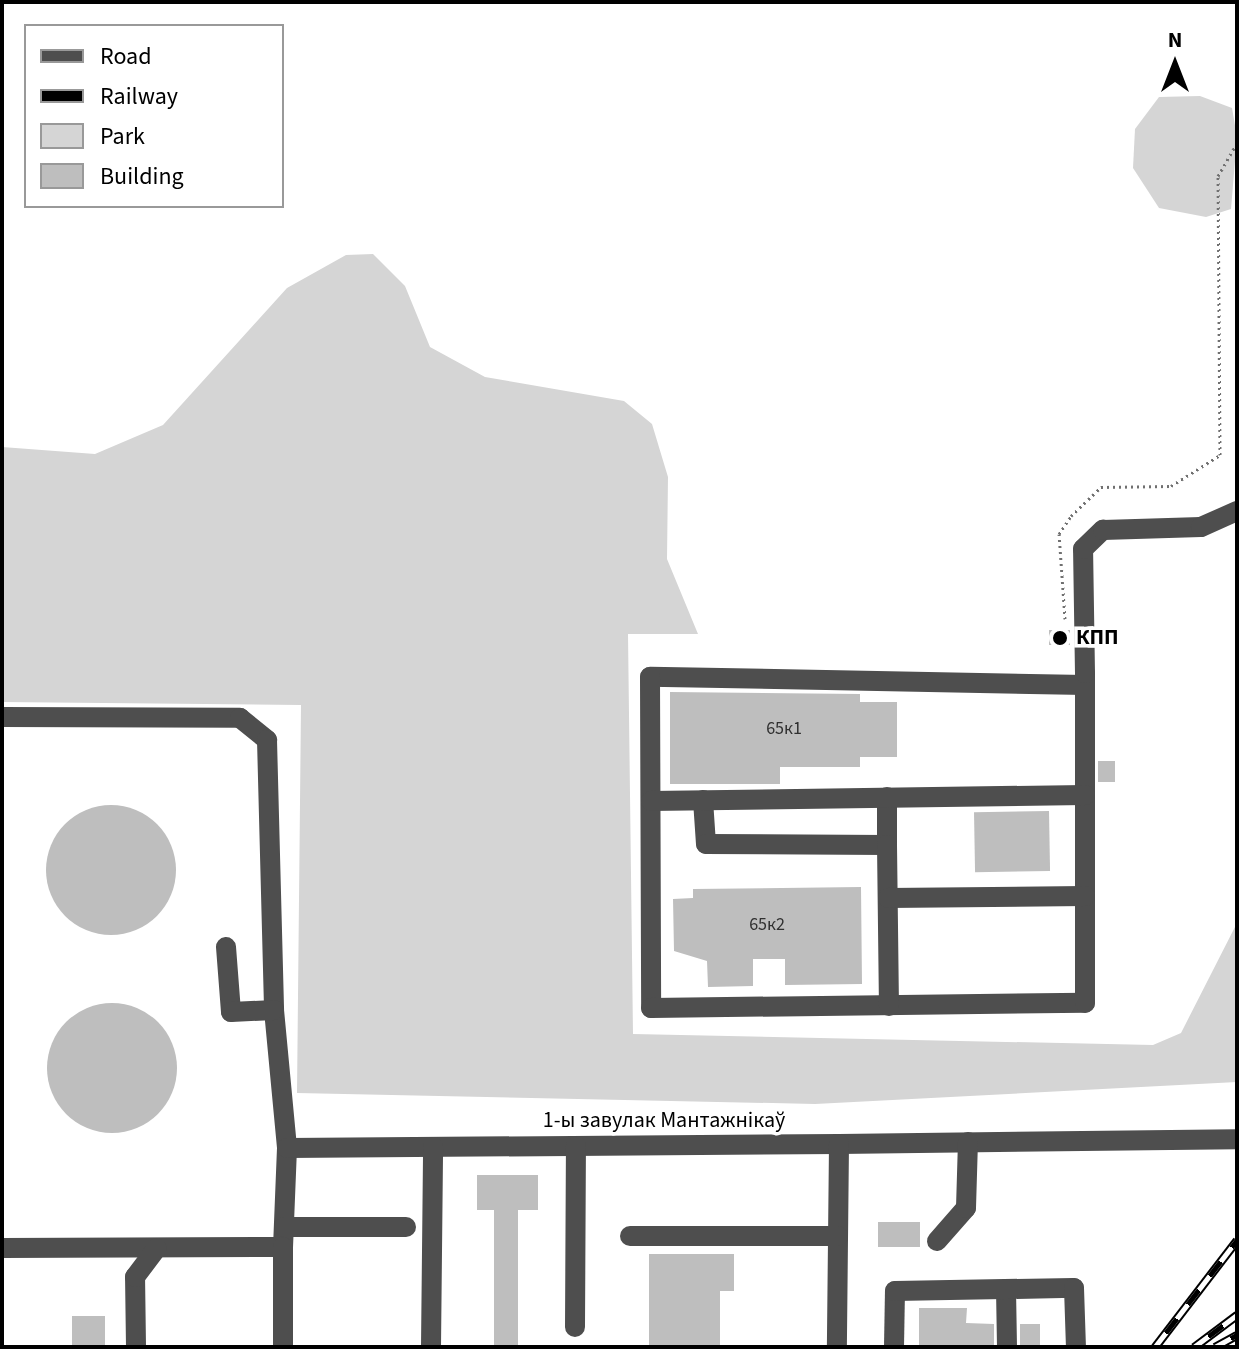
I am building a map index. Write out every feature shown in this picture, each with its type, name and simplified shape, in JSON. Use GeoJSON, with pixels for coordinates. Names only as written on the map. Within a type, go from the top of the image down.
{"type":"FeatureCollection","features":[{"type":"Feature","properties":{"kind":"street"},"geometry":{"type":"LineString","coordinates":[[1085,685],[650,677],[651,1008],[1085,1003],[1085,685],[1083,549],[1103,530],[1201,527],[1237,511]]}},
{"type":"Feature","properties":{"kind":"street"},"geometry":{"type":"LineString","coordinates":[[2,717],[240,718],[267,740],[274,1010],[287,1148],[283,1347]]}},
{"type":"Feature","properties":{"kind":"street"},"geometry":{"type":"LineString","coordinates":[[651,801],[1085,795]]}},
{"type":"Feature","properties":{"kind":"street"},"geometry":{"type":"LineString","coordinates":[[887,797],[889,1006]]}},
{"type":"Feature","properties":{"kind":"street"},"geometry":{"type":"LineString","coordinates":[[703,800],[706,844],[887,845]]}},
{"type":"Feature","properties":{"kind":"street"},"geometry":{"type":"LineString","coordinates":[[888,898],[1085,896]]}},
{"type":"Feature","properties":{"kind":"street"},"geometry":{"type":"LineString","coordinates":[[226,947],[231,1012],[274,1010]]}},
{"type":"Feature","properties":{"kind":"street","name":"1-ы завулак Мантажнікаў"},"geometry":{"type":"LineString","coordinates":[[287,1148],[1237,1139]]}},
{"type":"Feature","properties":{"kind":"street"},"geometry":{"type":"LineString","coordinates":[[937,1241],[966,1208],[968,1142]]}},
{"type":"Feature","properties":{"kind":"street"},"geometry":{"type":"LineString","coordinates":[[837,1347],[839,1144]]}},
{"type":"Feature","properties":{"kind":"street"},"geometry":{"type":"LineString","coordinates":[[575,1327],[576,1146]]}},
{"type":"Feature","properties":{"kind":"street"},"geometry":{"type":"LineString","coordinates":[[431,1347],[433,1147]]}},
{"type":"Feature","properties":{"kind":"street"},"geometry":{"type":"LineString","coordinates":[[2,1248],[157,1248],[406,1227]]}},
{"type":"Feature","properties":{"kind":"street"},"geometry":{"type":"LineString","coordinates":[[630,1236],[838,1236]]}},
{"type":"Feature","properties":{"kind":"street"},"geometry":{"type":"LineString","coordinates":[[136,1346],[135,1277],[157,1248]]}},
{"type":"Feature","properties":{"kind":"street"},"geometry":{"type":"LineString","coordinates":[[894,1347],[895,1291],[1074,1288],[1076,1347]]}},
{"type":"Feature","properties":{"kind":"street"},"geometry":{"type":"LineString","coordinates":[[1006,1289],[1007,1347]]}},
{"type":"Feature","properties":{"kind":"path"},"geometry":{"type":"LineString","coordinates":[[1084,626],[1062,618],[1059,534],[1071,516],[1101,487],[1171,486],[1220,455],[1218,176],[1237,143]]}},
{"type":"Feature","properties":{"kind":"green space"},"geometry":{"type":"Polygon","coordinates":[[[1200,96],[1232,108],[1237,137],[1231,209],[1206,217],[1159,208],[1133,168],[1135,129],[1159,97],[1200,96]]]}},
{"type":"Feature","properties":{"kind":"green space"},"geometry":{"type":"Polygon","coordinates":[[[373,254],[405,286],[430,347],[485,377],[624,401],[652,424],[668,477],[667,559],[698,634],[628,634],[633,1034],[1153,1045],[1181,1033],[1237,923],[1237,1082],[815,1104],[297,1093],[301,705],[2,702],[2,447],[95,454],[163,425],[287,288],[346,255],[373,254]]]}},
{"type":"Feature","properties":{"kind":"building","name":"КПП"},"geometry":{"type":"Polygon","coordinates":[[[1049,630],[1070,630],[1070,645],[1049,645],[1049,630]]]}},
{"type":"Feature","properties":{"kind":"building"},"geometry":{"type":"Polygon","coordinates":[[[670,692],[860,694],[860,702],[897,702],[897,757],[860,757],[860,767],[780,767],[780,784],[670,784],[670,692]]]}},
{"type":"Feature","properties":{"kind":"building"},"geometry":{"type":"Polygon","coordinates":[[[1098,761],[1115,761],[1115,782],[1098,782],[1098,761]]]}},
{"type":"Feature","properties":{"kind":"building"},"geometry":{"type":"Polygon","coordinates":[[[111,805],[136,810],[157,824],[171,845],[176,870],[171,895],[157,916],[136,930],[111,935],[86,930],[65,916],[51,895],[46,870],[51,845],[65,824],[86,810],[111,805]]]}},
{"type":"Feature","properties":{"kind":"building"},"geometry":{"type":"Polygon","coordinates":[[[1049,811],[1050,871],[975,872],[974,812],[1049,811]]]}},
{"type":"Feature","properties":{"kind":"building"},"geometry":{"type":"Polygon","coordinates":[[[861,887],[862,984],[785,985],[785,959],[753,959],[753,986],[708,987],[707,961],[674,951],[673,899],[693,898],[693,889],[861,887]]]}},
{"type":"Feature","properties":{"kind":"building"},"geometry":{"type":"Polygon","coordinates":[[[112,1003],[137,1008],[158,1022],[172,1043],[177,1068],[172,1093],[158,1114],[137,1128],[112,1133],[87,1128],[66,1114],[52,1093],[47,1068],[52,1043],[66,1022],[87,1008],[112,1003]]]}},
{"type":"Feature","properties":{"kind":"building"},"geometry":{"type":"Polygon","coordinates":[[[477,1175],[538,1175],[538,1210],[518,1210],[518,1347],[494,1347],[494,1210],[477,1210],[477,1175]]]}},
{"type":"Feature","properties":{"kind":"building"},"geometry":{"type":"Polygon","coordinates":[[[878,1222],[920,1222],[920,1247],[878,1247],[878,1222]]]}},
{"type":"Feature","properties":{"kind":"building"},"geometry":{"type":"Polygon","coordinates":[[[649,1254],[734,1254],[734,1291],[720,1291],[720,1345],[649,1345],[649,1254]]]}},
{"type":"Feature","properties":{"kind":"building"},"geometry":{"type":"Polygon","coordinates":[[[919,1308],[967,1308],[966,1323],[994,1324],[994,1347],[919,1347],[919,1308]]]}},
{"type":"Feature","properties":{"kind":"building"},"geometry":{"type":"Polygon","coordinates":[[[72,1316],[105,1316],[105,1347],[72,1347],[72,1316]]]}},
{"type":"Feature","properties":{"kind":"building"},"geometry":{"type":"Polygon","coordinates":[[[1020,1324],[1040,1324],[1040,1347],[1020,1347],[1020,1324]]]}},
{"type":"Feature","properties":{"kind":"railway"},"geometry":{"type":"LineString","coordinates":[[1155,1347],[1237,1240]]}},
{"type":"Feature","properties":{"kind":"railway"},"geometry":{"type":"LineString","coordinates":[[1194,1347],[1237,1315]]}},
{"type":"Feature","properties":{"kind":"railway"},"geometry":{"type":"LineString","coordinates":[[1215,1347],[1237,1335]]}},
{"type":"Feature","properties":{"kind":"place","name":"КПП"},"geometry":{"type":"Point","coordinates":[1060,638]}}]}
